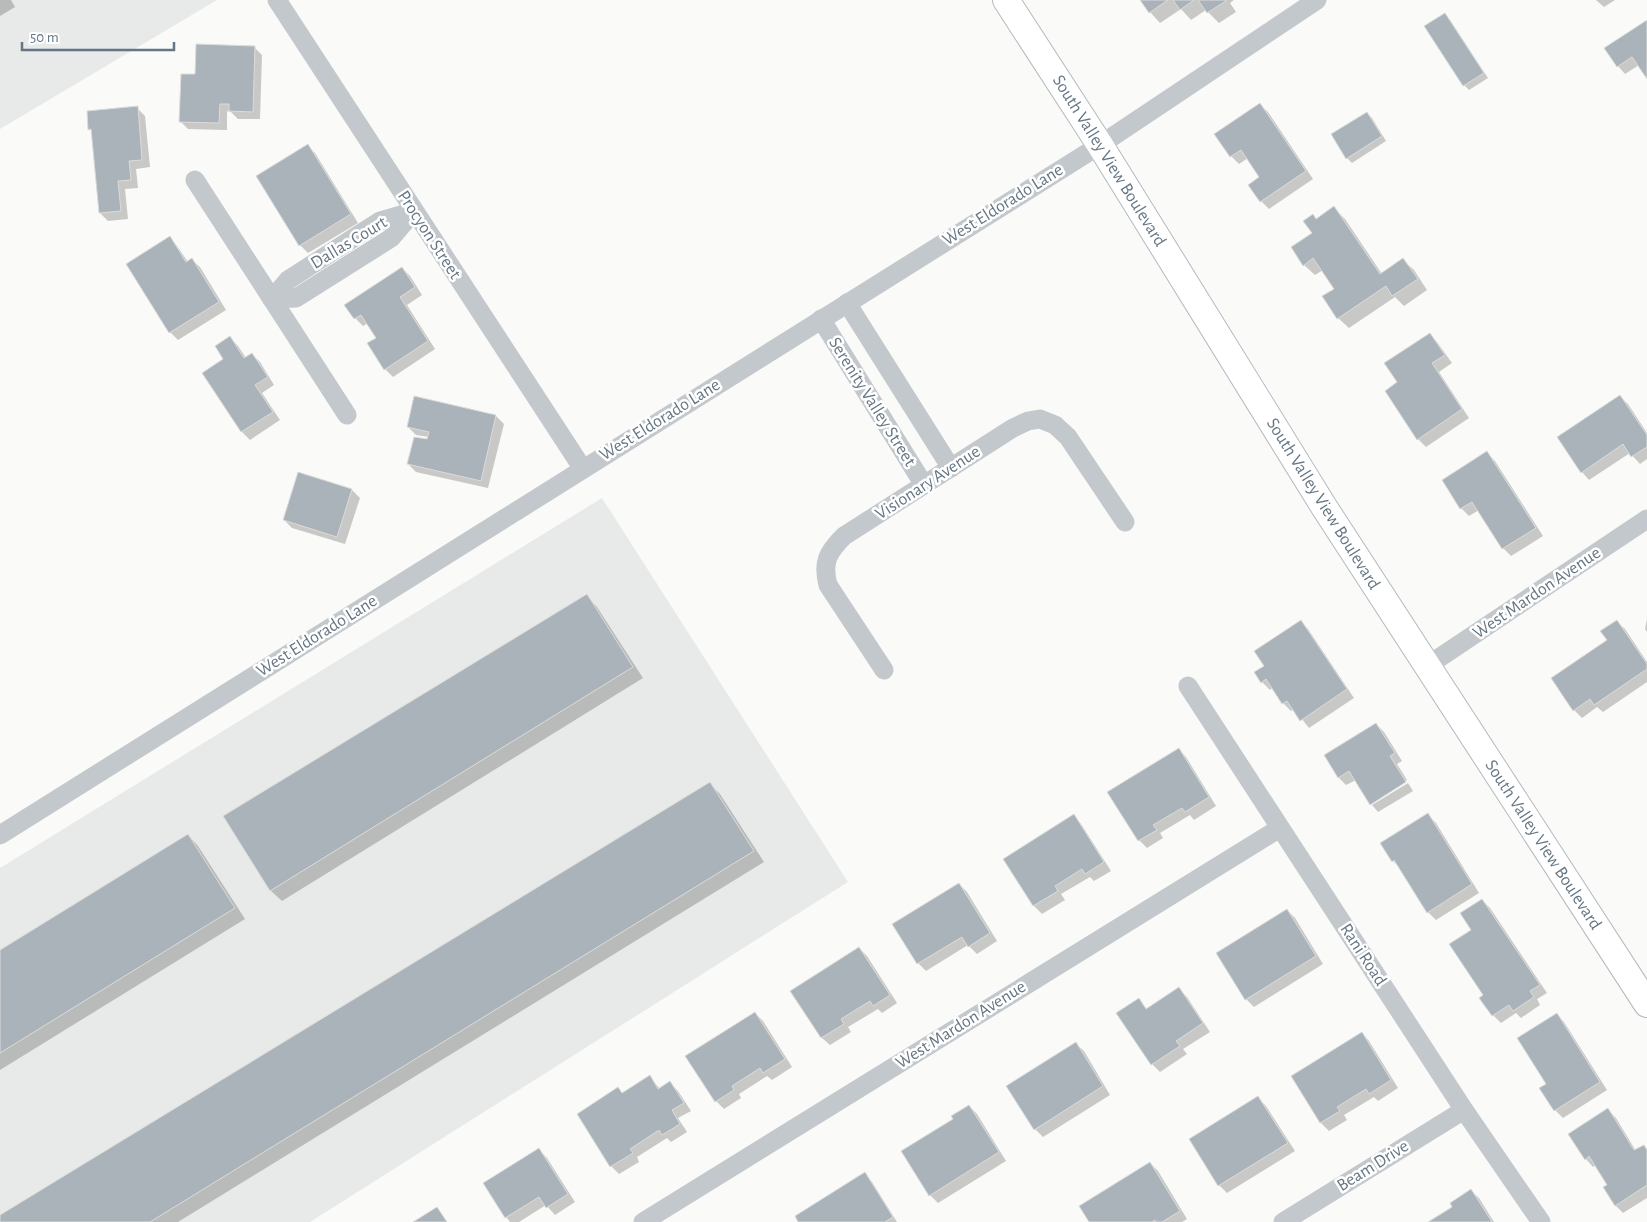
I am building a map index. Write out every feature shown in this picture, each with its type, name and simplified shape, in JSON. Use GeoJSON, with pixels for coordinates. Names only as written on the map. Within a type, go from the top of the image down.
{"type":"FeatureCollection","features":[{"type":"Feature","properties":{"kind":"main road","name":"South Valley View Boulevard"},"geometry":{"type":"LineString","coordinates":[[1006,0],[1100,144],[1321,502],[1647,1004]]}},
{"type":"Feature","properties":{"kind":"street","name":"Procyon Street"},"geometry":{"type":"LineString","coordinates":[[277,0],[582,469]]}},
{"type":"Feature","properties":{"kind":"street","name":"West Eldorado Lane"},"geometry":{"type":"LineString","coordinates":[[0,835],[1100,144],[1317,0]]}},
{"type":"Feature","properties":{"kind":"street"},"geometry":{"type":"LineString","coordinates":[[195,180],[347,416]]}},
{"type":"Feature","properties":{"kind":"street","name":"Dallas Court"},"geometry":{"type":"LineString","coordinates":[[272,299],[296,298],[392,238],[414,211]]}},
{"type":"Feature","properties":{"kind":"street","name":"Serenity Valley Street"},"geometry":{"type":"LineString","coordinates":[[847,303],[951,468]]}},
{"type":"Feature","properties":{"kind":"street","name":"Serenity Valley Street"},"geometry":{"type":"LineString","coordinates":[[821,319],[924,485]]}},
{"type":"Feature","properties":{"kind":"street","name":"Visionary Avenue"},"geometry":{"type":"LineString","coordinates":[[884,670],[828,585],[825,574],[826,560],[832,548],[844,536],[1014,428],[1028,421],[1040,419],[1055,425],[1068,437],[1125,522]]}},
{"type":"Feature","properties":{"kind":"street","name":"West Mardon Avenue"},"geometry":{"type":"LineString","coordinates":[[1427,666],[1647,519]]}},
{"type":"Feature","properties":{"kind":"street","name":"Rani Road"},"geometry":{"type":"LineString","coordinates":[[1188,686],[1464,1110],[1541,1222]]}},
{"type":"Feature","properties":{"kind":"street","name":"West Mardon Avenue"},"geometry":{"type":"LineString","coordinates":[[642,1222],[1280,828]]}},
{"type":"Feature","properties":{"kind":"street","name":"Beam Drive"},"geometry":{"type":"LineString","coordinates":[[1283,1222],[1464,1110]]}},
{"type":"Feature","properties":{"kind":"shaded area"},"geometry":{"type":"Polygon","coordinates":[[[0,0],[217,0],[0,129],[0,0]]]}},
{"type":"Feature","properties":{"kind":"shaded area"},"geometry":{"type":"Polygon","coordinates":[[[602,498],[848,882],[310,1222],[0,1222],[0,868],[602,498]]]}},
{"type":"Feature","properties":{"kind":"building"},"geometry":{"type":"Polygon","coordinates":[[[1140,0],[1168,0],[1149,13],[1140,0]]]}},
{"type":"Feature","properties":{"kind":"building"},"geometry":{"type":"Polygon","coordinates":[[[1173,0],[1194,0],[1180,10],[1173,0]]]}},
{"type":"Feature","properties":{"kind":"building"},"geometry":{"type":"Polygon","coordinates":[[[1198,0],[1226,0],[1226,1],[1207,13],[1198,0]]]}},
{"type":"Feature","properties":{"kind":"building"},"geometry":{"type":"Polygon","coordinates":[[[1445,13],[1484,73],[1463,86],[1424,26],[1445,13]]]}},
{"type":"Feature","properties":{"kind":"building"},"geometry":{"type":"Polygon","coordinates":[[[1647,20],[1647,79],[1632,57],[1617,67],[1604,48],[1647,20]]]}},
{"type":"Feature","properties":{"kind":"building"},"geometry":{"type":"Polygon","coordinates":[[[196,44],[255,46],[253,112],[229,111],[229,104],[220,104],[219,123],[179,122],[181,74],[195,74],[196,44]]]}},
{"type":"Feature","properties":{"kind":"building"},"geometry":{"type":"Polygon","coordinates":[[[1260,103],[1306,171],[1260,202],[1248,185],[1259,177],[1241,150],[1230,157],[1214,134],[1260,103]]]}},
{"type":"Feature","properties":{"kind":"building"},"geometry":{"type":"Polygon","coordinates":[[[138,106],[142,160],[129,161],[131,180],[118,181],[121,211],[99,213],[91,129],[88,130],[87,111],[138,106]]]}},
{"type":"Feature","properties":{"kind":"building"},"geometry":{"type":"Polygon","coordinates":[[[1367,112],[1382,136],[1346,159],[1331,134],[1367,112]]]}},
{"type":"Feature","properties":{"kind":"building"},"geometry":{"type":"Polygon","coordinates":[[[308,144],[351,214],[299,246],[256,176],[308,144]]]}},
{"type":"Feature","properties":{"kind":"building"},"geometry":{"type":"Polygon","coordinates":[[[1334,206],[1380,274],[1403,258],[1418,279],[1392,296],[1386,286],[1337,319],[1322,296],[1334,289],[1313,258],[1303,266],[1291,247],[1312,233],[1303,221],[1313,214],[1316,219],[1334,206]]]}},
{"type":"Feature","properties":{"kind":"building"},"geometry":{"type":"Polygon","coordinates":[[[170,236],[186,262],[192,258],[219,302],[169,333],[126,264],[170,236]]]}},
{"type":"Feature","properties":{"kind":"building"},"geometry":{"type":"Polygon","coordinates":[[[402,267],[415,287],[400,297],[428,341],[384,370],[367,343],[376,338],[361,315],[354,319],[344,305],[402,267]]]}},
{"type":"Feature","properties":{"kind":"building"},"geometry":{"type":"Polygon","coordinates":[[[1430,333],[1445,355],[1432,363],[1462,409],[1417,440],[1385,391],[1397,382],[1384,363],[1430,333]]]}},
{"type":"Feature","properties":{"kind":"building"},"geometry":{"type":"Polygon","coordinates":[[[230,336],[244,358],[252,353],[268,377],[255,385],[273,412],[241,432],[202,373],[223,359],[215,346],[230,336]]]}},
{"type":"Feature","properties":{"kind":"building"},"geometry":{"type":"Polygon","coordinates":[[[1620,395],[1647,435],[1647,447],[1631,457],[1623,444],[1581,473],[1557,437],[1620,395]]]}},
{"type":"Feature","properties":{"kind":"building"},"geometry":{"type":"Polygon","coordinates":[[[414,396],[496,415],[481,481],[407,464],[414,437],[427,439],[429,432],[407,427],[414,396]]]}},
{"type":"Feature","properties":{"kind":"building"},"geometry":{"type":"Polygon","coordinates":[[[1487,451],[1536,528],[1502,549],[1472,502],[1460,509],[1442,480],[1487,451]]]}},
{"type":"Feature","properties":{"kind":"building"},"geometry":{"type":"Polygon","coordinates":[[[298,472],[352,489],[337,537],[283,520],[298,472]]]}},
{"type":"Feature","properties":{"kind":"building"},"geometry":{"type":"Polygon","coordinates":[[[587,594],[633,667],[270,891],[223,816],[587,594]]]}},
{"type":"Feature","properties":{"kind":"building"},"geometry":{"type":"Polygon","coordinates":[[[1301,620],[1347,689],[1300,721],[1287,701],[1282,704],[1266,679],[1261,683],[1254,672],[1264,666],[1254,651],[1301,620]]]}},
{"type":"Feature","properties":{"kind":"building"},"geometry":{"type":"Polygon","coordinates":[[[1617,620],[1647,664],[1647,669],[1594,705],[1590,699],[1573,711],[1551,678],[1607,640],[1600,631],[1617,620]]]}},
{"type":"Feature","properties":{"kind":"building"},"geometry":{"type":"Polygon","coordinates":[[[1376,723],[1395,753],[1390,756],[1406,782],[1370,805],[1349,771],[1338,778],[1324,755],[1376,723]]]}},
{"type":"Feature","properties":{"kind":"building"},"geometry":{"type":"Polygon","coordinates":[[[1179,748],[1209,797],[1185,812],[1182,808],[1153,825],[1157,830],[1138,841],[1107,792],[1179,748]]]}},
{"type":"Feature","properties":{"kind":"building"},"geometry":{"type":"Polygon","coordinates":[[[710,782],[754,851],[150,1222],[0,1222],[0,1215],[710,782]]]}},
{"type":"Feature","properties":{"kind":"building"},"geometry":{"type":"Polygon","coordinates":[[[1428,813],[1472,884],[1427,913],[1394,860],[1392,862],[1380,843],[1428,813]]]}},
{"type":"Feature","properties":{"kind":"building"},"geometry":{"type":"Polygon","coordinates":[[[1074,814],[1104,862],[1085,874],[1082,869],[1055,886],[1058,891],[1033,906],[1003,859],[1074,814]]]}},
{"type":"Feature","properties":{"kind":"building"},"geometry":{"type":"Polygon","coordinates":[[[188,834],[235,908],[0,1053],[0,950],[188,834]]]}},
{"type":"Feature","properties":{"kind":"building"},"geometry":{"type":"Polygon","coordinates":[[[959,883],[990,933],[968,947],[962,937],[917,964],[892,924],[959,883]]]}},
{"type":"Feature","properties":{"kind":"building"},"geometry":{"type":"Polygon","coordinates":[[[1482,899],[1540,985],[1530,991],[1534,997],[1513,1011],[1509,1005],[1492,1016],[1479,998],[1483,995],[1449,944],[1471,930],[1460,913],[1482,899]]]}},
{"type":"Feature","properties":{"kind":"building"},"geometry":{"type":"Polygon","coordinates":[[[1287,909],[1316,956],[1245,1000],[1216,953],[1287,909]]]}},
{"type":"Feature","properties":{"kind":"building"},"geometry":{"type":"Polygon","coordinates":[[[859,947],[890,995],[873,1006],[870,1001],[841,1019],[844,1024],[821,1038],[790,991],[859,947]]]}},
{"type":"Feature","properties":{"kind":"building"},"geometry":{"type":"Polygon","coordinates":[[[1179,987],[1203,1023],[1176,1041],[1180,1046],[1151,1065],[1116,1013],[1139,998],[1146,1009],[1179,987]]]}},
{"type":"Feature","properties":{"kind":"building"},"geometry":{"type":"Polygon","coordinates":[[[755,1012],[785,1059],[763,1073],[760,1068],[732,1086],[734,1090],[715,1102],[685,1056],[755,1012]]]}},
{"type":"Feature","properties":{"kind":"building"},"geometry":{"type":"Polygon","coordinates":[[[1557,1013],[1600,1082],[1554,1111],[1539,1088],[1546,1084],[1517,1038],[1557,1013]]]}},
{"type":"Feature","properties":{"kind":"building"},"geometry":{"type":"Polygon","coordinates":[[[1362,1032],[1391,1080],[1369,1094],[1366,1089],[1337,1107],[1340,1111],[1320,1123],[1291,1076],[1362,1032]]]}},
{"type":"Feature","properties":{"kind":"building"},"geometry":{"type":"Polygon","coordinates":[[[1076,1042],[1103,1086],[1034,1130],[1006,1086],[1076,1042]]]}},
{"type":"Feature","properties":{"kind":"building"},"geometry":{"type":"Polygon","coordinates":[[[650,1075],[658,1089],[670,1081],[684,1103],[672,1110],[680,1124],[662,1135],[659,1130],[630,1149],[633,1153],[610,1167],[577,1114],[618,1087],[622,1093],[650,1075]]]}},
{"type":"Feature","properties":{"kind":"building"},"geometry":{"type":"Polygon","coordinates":[[[1258,1096],[1288,1143],[1218,1186],[1189,1139],[1258,1096]]]}},
{"type":"Feature","properties":{"kind":"building"},"geometry":{"type":"Polygon","coordinates":[[[969,1105],[999,1152],[929,1196],[901,1151],[953,1119],[951,1116],[969,1105]]]}},
{"type":"Feature","properties":{"kind":"building"},"geometry":{"type":"Polygon","coordinates":[[[1608,1108],[1634,1150],[1644,1145],[1647,1150],[1647,1185],[1615,1206],[1603,1187],[1607,1185],[1589,1156],[1585,1160],[1568,1134],[1608,1108]]]}},
{"type":"Feature","properties":{"kind":"building"},"geometry":{"type":"Polygon","coordinates":[[[539,1148],[568,1194],[546,1208],[539,1197],[505,1218],[483,1183],[539,1148]]]}},
{"type":"Feature","properties":{"kind":"building"},"geometry":{"type":"Polygon","coordinates":[[[1150,1162],[1180,1211],[1162,1222],[1156,1222],[1155,1220],[1152,1222],[1089,1222],[1079,1206],[1150,1162]]]}},
{"type":"Feature","properties":{"kind":"building"},"geometry":{"type":"Polygon","coordinates":[[[865,1172],[893,1217],[885,1222],[798,1222],[795,1216],[865,1172]]]}},
{"type":"Feature","properties":{"kind":"building"},"geometry":{"type":"Polygon","coordinates":[[[1471,1189],[1492,1222],[1428,1222],[1452,1207],[1450,1203],[1471,1189]]]}},
{"type":"Feature","properties":{"kind":"building"},"geometry":{"type":"Polygon","coordinates":[[[437,1207],[447,1222],[413,1222],[437,1207]]]}}]}
